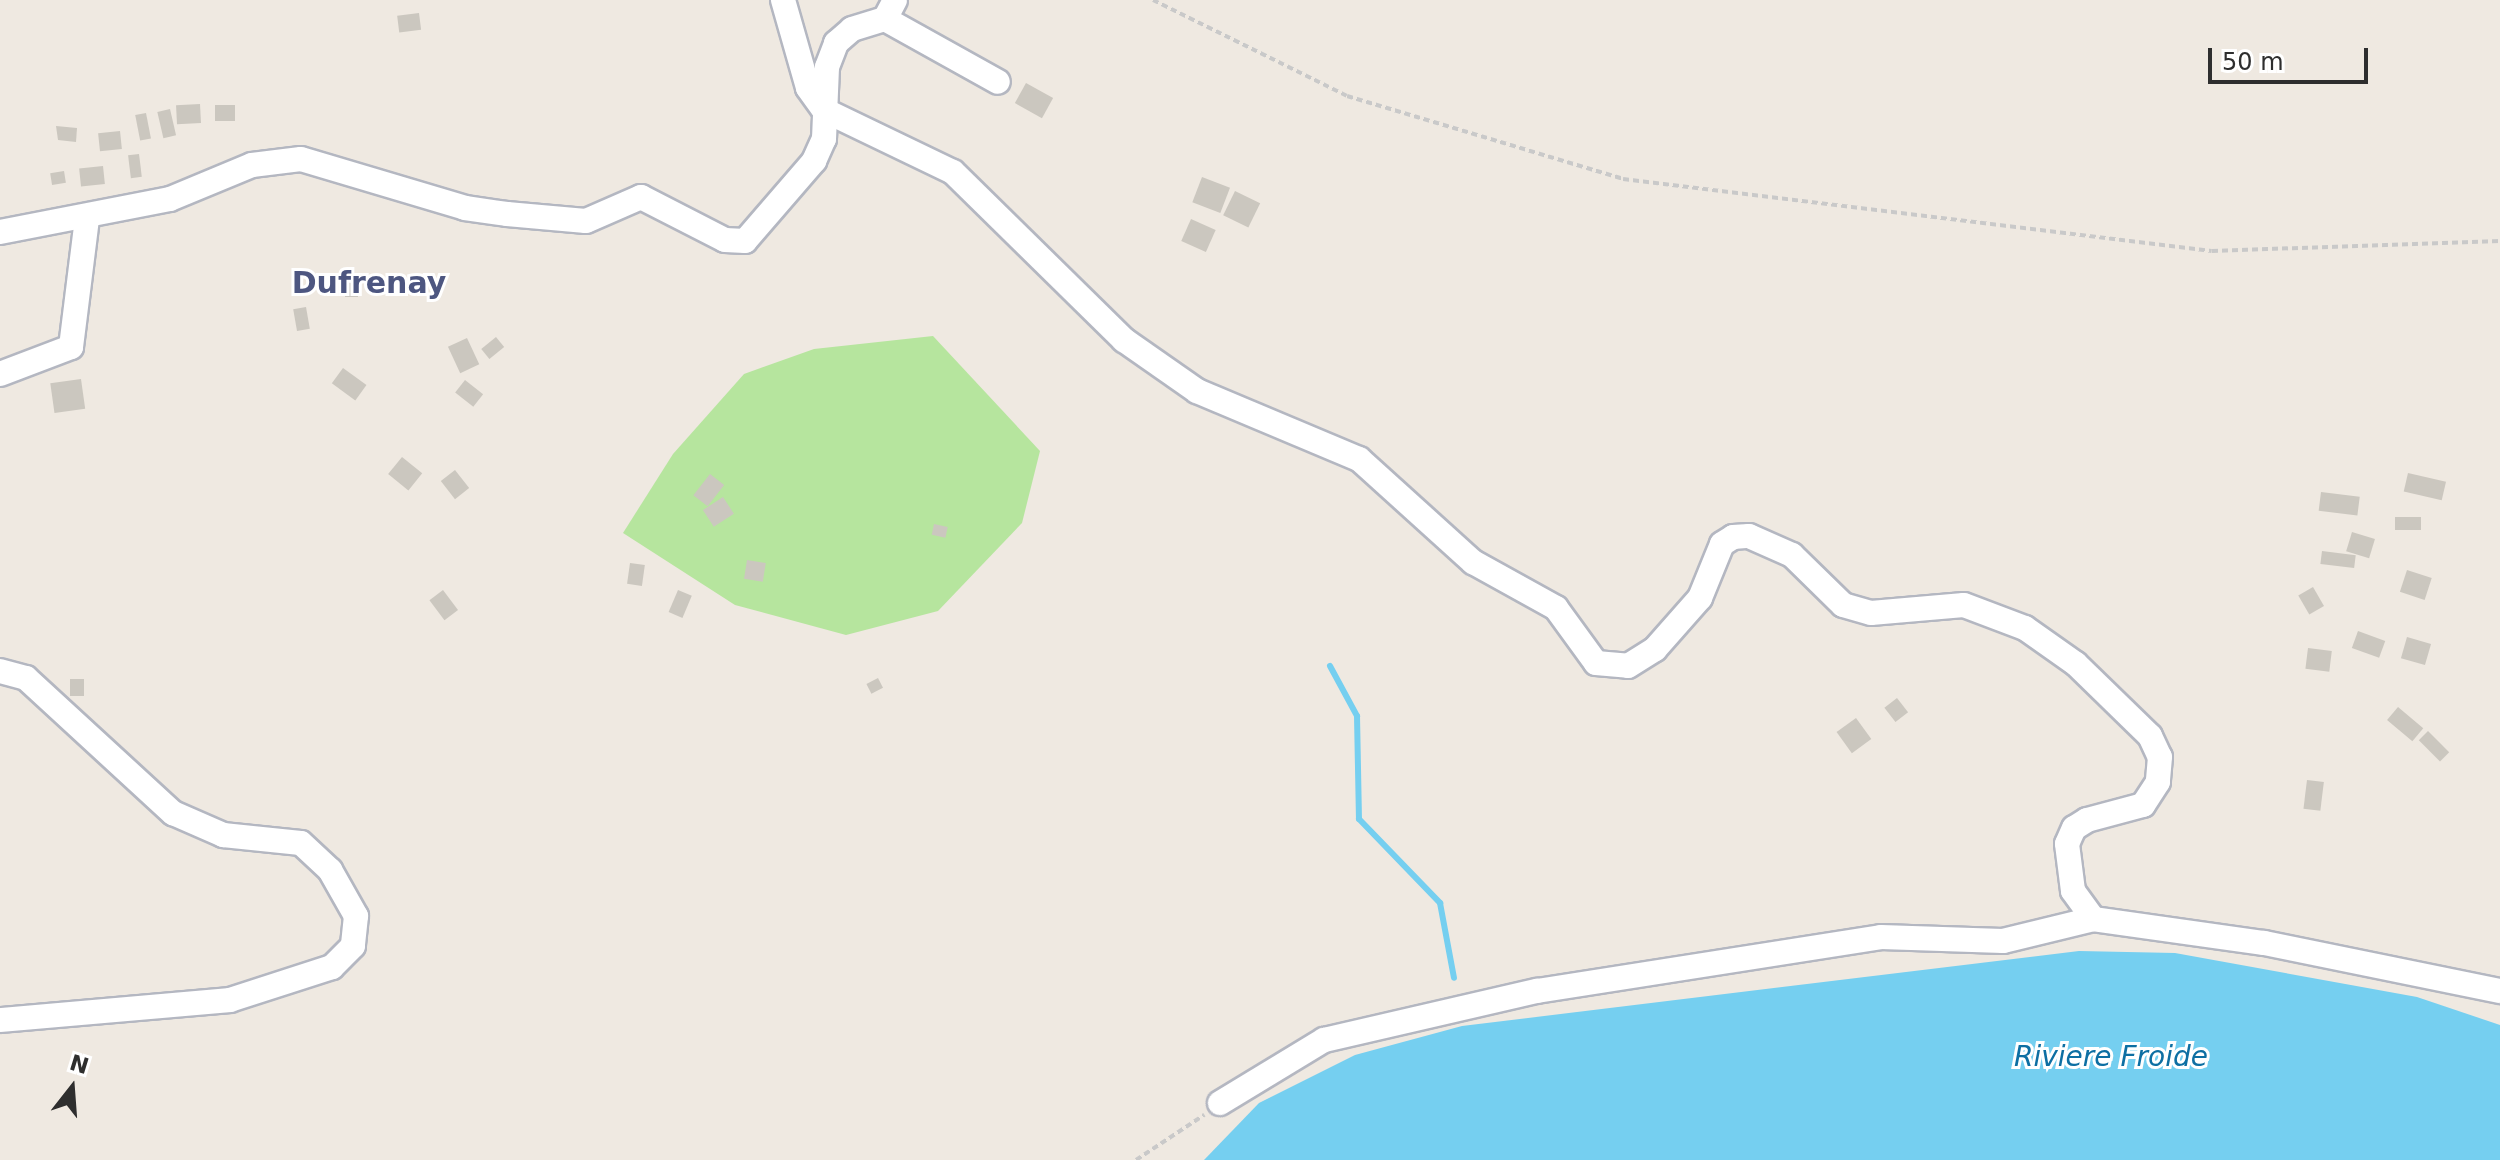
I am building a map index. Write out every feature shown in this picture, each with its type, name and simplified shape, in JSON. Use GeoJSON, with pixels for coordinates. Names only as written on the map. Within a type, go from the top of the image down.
{"type":"FeatureCollection","features":[{"type":"Feature","properties":{"kind":"street"},"geometry":{"type":"LineString","coordinates":[[783,0],[808,88],[824,110],[953,172],[1124,340],[1197,391],[1359,459],[1473,562],[1556,608],[1596,663],[1628,666],[1655,649],[1700,598],[1722,544],[1733,537],[1761,539],[1792,555],[1843,605],[1871,613],[1964,605],[2025,628],[2076,664],[2150,736],[2160,757],[2158,782],[2143,805],[2087,820],[2071,836],[2073,891],[2093,919]]}},
{"type":"Feature","properties":{"kind":"street"},"geometry":{"type":"LineString","coordinates":[[0,232],[87,218],[170,199],[252,165],[301,159],[465,208],[507,214],[586,221],[641,197],[736,243],[755,234],[814,161],[824,139],[824,110],[836,43],[852,29],[890,9],[998,82]]}},
{"type":"Feature","properties":{"kind":"street"},"geometry":{"type":"LineString","coordinates":[[0,374],[71,347],[87,218]]}},
{"type":"Feature","properties":{"kind":"street"},"geometry":{"type":"LineString","coordinates":[[0,671],[26,678],[173,813],[223,835],[301,843],[330,870],[356,916],[353,946],[332,967],[230,1000],[0,1020]]}},
{"type":"Feature","properties":{"kind":"street"},"geometry":{"type":"LineString","coordinates":[[1220,1103],[1324,1040],[1537,991],[1881,937],[2003,941],[2093,919],[2264,943],[2500,991]]}},
{"type":"Feature","properties":{"kind":"path"},"geometry":{"type":"LineString","coordinates":[[1153,0],[1347,96],[1623,179],[2212,251],[2500,241]]}},
{"type":"Feature","properties":{"kind":"path"},"geometry":{"type":"LineString","coordinates":[[1136,1160],[1220,1103]]}},
{"type":"Feature","properties":{"kind":"green space"},"geometry":{"type":"Polygon","coordinates":[[[933,336],[1040,451],[1022,523],[938,611],[846,635],[735,605],[623,533],[673,454],[744,374],[814,349],[933,336]]]}},
{"type":"Feature","properties":{"kind":"water","name":"Riviere Froide"},"geometry":{"type":"Polygon","coordinates":[[[2079,951],[2175,953],[2417,997],[2500,1025],[2500,1160],[1204,1160],[1259,1103],[1355,1055],[1462,1026],[2079,951]]]}},
{"type":"Feature","properties":{"kind":"building"},"geometry":{"type":"Polygon","coordinates":[[[419,13],[421,30],[399,33],[397,16],[419,13]]]}},
{"type":"Feature","properties":{"kind":"building"},"geometry":{"type":"Polygon","coordinates":[[[1026,83],[1053,98],[1042,118],[1015,103],[1026,83]]]}},
{"type":"Feature","properties":{"kind":"building"},"geometry":{"type":"Polygon","coordinates":[[[200,104],[201,123],[177,124],[176,105],[200,104]]]}},
{"type":"Feature","properties":{"kind":"building"},"geometry":{"type":"Polygon","coordinates":[[[215,105],[235,105],[235,121],[215,121],[215,105]]]}},
{"type":"Feature","properties":{"kind":"building"},"geometry":{"type":"Polygon","coordinates":[[[170,109],[176,135],[163,138],[157,112],[170,109]]]}},
{"type":"Feature","properties":{"kind":"building"},"geometry":{"type":"Polygon","coordinates":[[[146,113],[151,139],[140,141],[135,115],[146,113]]]}},
{"type":"Feature","properties":{"kind":"building"},"geometry":{"type":"Polygon","coordinates":[[[56,126],[77,128],[76,142],[58,140],[56,126]]]}},
{"type":"Feature","properties":{"kind":"building"},"geometry":{"type":"Polygon","coordinates":[[[120,131],[122,149],[100,151],[98,133],[120,131]]]}},
{"type":"Feature","properties":{"kind":"building"},"geometry":{"type":"Polygon","coordinates":[[[139,154],[142,177],[131,178],[128,155],[139,154]]]}},
{"type":"Feature","properties":{"kind":"building"},"geometry":{"type":"Polygon","coordinates":[[[103,166],[105,184],[81,186],[79,169],[103,166]]]}},
{"type":"Feature","properties":{"kind":"building"},"geometry":{"type":"Polygon","coordinates":[[[64,171],[66,183],[52,185],[50,173],[64,171]]]}},
{"type":"Feature","properties":{"kind":"building"},"geometry":{"type":"Polygon","coordinates":[[[1202,177],[1230,188],[1220,213],[1192,202],[1202,177]]]}},
{"type":"Feature","properties":{"kind":"building"},"geometry":{"type":"Polygon","coordinates":[[[1235,191],[1260,203],[1248,228],[1223,215],[1235,191]]]}},
{"type":"Feature","properties":{"kind":"building"},"geometry":{"type":"Polygon","coordinates":[[[1191,219],[1216,230],[1206,252],[1181,241],[1191,219]]]}},
{"type":"Feature","properties":{"kind":"building"},"geometry":{"type":"Polygon","coordinates":[[[345,279],[358,279],[358,297],[345,297],[345,279]]]}},
{"type":"Feature","properties":{"kind":"building"},"geometry":{"type":"Polygon","coordinates":[[[306,307],[310,329],[297,331],[293,309],[306,307]]]}},
{"type":"Feature","properties":{"kind":"building"},"geometry":{"type":"Polygon","coordinates":[[[496,337],[504,347],[489,359],[481,349],[496,337]]]}},
{"type":"Feature","properties":{"kind":"building"},"geometry":{"type":"Polygon","coordinates":[[[467,338],[479,364],[460,373],[448,347],[467,338]]]}},
{"type":"Feature","properties":{"kind":"building"},"geometry":{"type":"Polygon","coordinates":[[[343,368],[366,385],[355,400],[332,383],[343,368]]]}},
{"type":"Feature","properties":{"kind":"building"},"geometry":{"type":"Polygon","coordinates":[[[81,379],[85,409],[54,413],[50,383],[81,379]]]}},
{"type":"Feature","properties":{"kind":"building"},"geometry":{"type":"Polygon","coordinates":[[[465,380],[483,394],[473,407],[455,393],[465,380]]]}},
{"type":"Feature","properties":{"kind":"building"},"geometry":{"type":"Polygon","coordinates":[[[402,457],[422,473],[408,490],[388,474],[402,457]]]}},
{"type":"Feature","properties":{"kind":"building"},"geometry":{"type":"Polygon","coordinates":[[[455,470],[469,488],[455,499],[441,481],[455,470]]]}},
{"type":"Feature","properties":{"kind":"building"},"geometry":{"type":"Polygon","coordinates":[[[2408,473],[2446,482],[2442,500],[2404,492],[2408,473]]]}},
{"type":"Feature","properties":{"kind":"building"},"geometry":{"type":"Polygon","coordinates":[[[710,474],[724,485],[708,506],[693,495],[710,474]]]}},
{"type":"Feature","properties":{"kind":"building"},"geometry":{"type":"Polygon","coordinates":[[[2321,492],[2360,497],[2357,516],[2319,511],[2321,492]]]}},
{"type":"Feature","properties":{"kind":"building"},"geometry":{"type":"Polygon","coordinates":[[[723,497],[734,514],[714,527],[703,510],[723,497]]]}},
{"type":"Feature","properties":{"kind":"building"},"geometry":{"type":"Polygon","coordinates":[[[2395,517],[2421,517],[2421,530],[2395,530],[2395,517]]]}},
{"type":"Feature","properties":{"kind":"building"},"geometry":{"type":"Polygon","coordinates":[[[934,524],[948,527],[945,538],[932,535],[934,524]]]}},
{"type":"Feature","properties":{"kind":"building"},"geometry":{"type":"Polygon","coordinates":[[[2352,532],[2375,539],[2369,558],[2346,551],[2352,532]]]}},
{"type":"Feature","properties":{"kind":"building"},"geometry":{"type":"Polygon","coordinates":[[[2322,551],[2356,555],[2354,568],[2320,564],[2322,551]]]}},
{"type":"Feature","properties":{"kind":"building"},"geometry":{"type":"Polygon","coordinates":[[[747,560],[766,563],[763,582],[744,579],[747,560]]]}},
{"type":"Feature","properties":{"kind":"building"},"geometry":{"type":"Polygon","coordinates":[[[630,563],[645,565],[642,586],[627,584],[630,563]]]}},
{"type":"Feature","properties":{"kind":"building"},"geometry":{"type":"Polygon","coordinates":[[[2407,570],[2432,578],[2425,600],[2400,592],[2407,570]]]}},
{"type":"Feature","properties":{"kind":"building"},"geometry":{"type":"Polygon","coordinates":[[[2313,587],[2324,606],[2309,615],[2298,596],[2313,587]]]}},
{"type":"Feature","properties":{"kind":"building"},"geometry":{"type":"Polygon","coordinates":[[[443,590],[458,610],[444,620],[429,600],[443,590]]]}},
{"type":"Feature","properties":{"kind":"building"},"geometry":{"type":"Polygon","coordinates":[[[678,590],[692,596],[682,618],[669,612],[678,590]]]}},
{"type":"Feature","properties":{"kind":"building"},"geometry":{"type":"Polygon","coordinates":[[[2358,631],[2385,641],[2379,658],[2352,648],[2358,631]]]}},
{"type":"Feature","properties":{"kind":"building"},"geometry":{"type":"Polygon","coordinates":[[[2407,637],[2431,644],[2425,665],[2401,658],[2407,637]]]}},
{"type":"Feature","properties":{"kind":"building"},"geometry":{"type":"Polygon","coordinates":[[[2308,648],[2332,651],[2329,672],[2305,669],[2308,648]]]}},
{"type":"Feature","properties":{"kind":"building"},"geometry":{"type":"Polygon","coordinates":[[[878,678],[883,688],[871,694],[866,684],[878,678]]]}},
{"type":"Feature","properties":{"kind":"building"},"geometry":{"type":"Polygon","coordinates":[[[70,679],[84,679],[84,696],[70,696],[70,679]]]}},
{"type":"Feature","properties":{"kind":"building"},"geometry":{"type":"Polygon","coordinates":[[[1897,698],[1908,712],[1895,722],[1884,708],[1897,698]]]}},
{"type":"Feature","properties":{"kind":"building"},"geometry":{"type":"Polygon","coordinates":[[[2398,707],[2423,728],[2412,741],[2387,720],[2398,707]]]}},
{"type":"Feature","properties":{"kind":"building"},"geometry":{"type":"Polygon","coordinates":[[[1856,718],[1871,739],[1852,753],[1837,732],[1856,718]]]}},
{"type":"Feature","properties":{"kind":"building"},"geometry":{"type":"Polygon","coordinates":[[[2428,731],[2449,752],[2440,761],[2419,740],[2428,731]]]}},
{"type":"Feature","properties":{"kind":"building"},"geometry":{"type":"Polygon","coordinates":[[[2307,780],[2324,782],[2320,811],[2303,809],[2307,780]]]}},
{"type":"Feature","properties":{"kind":"waterway"},"geometry":{"type":"LineString","coordinates":[[1330,666],[1357,716],[1359,819],[1440,903],[1454,978]]}},
{"type":"Feature","properties":{"kind":"district","name":"Dufrenay"},"geometry":{"type":"Point","coordinates":[369,283]}}]}
